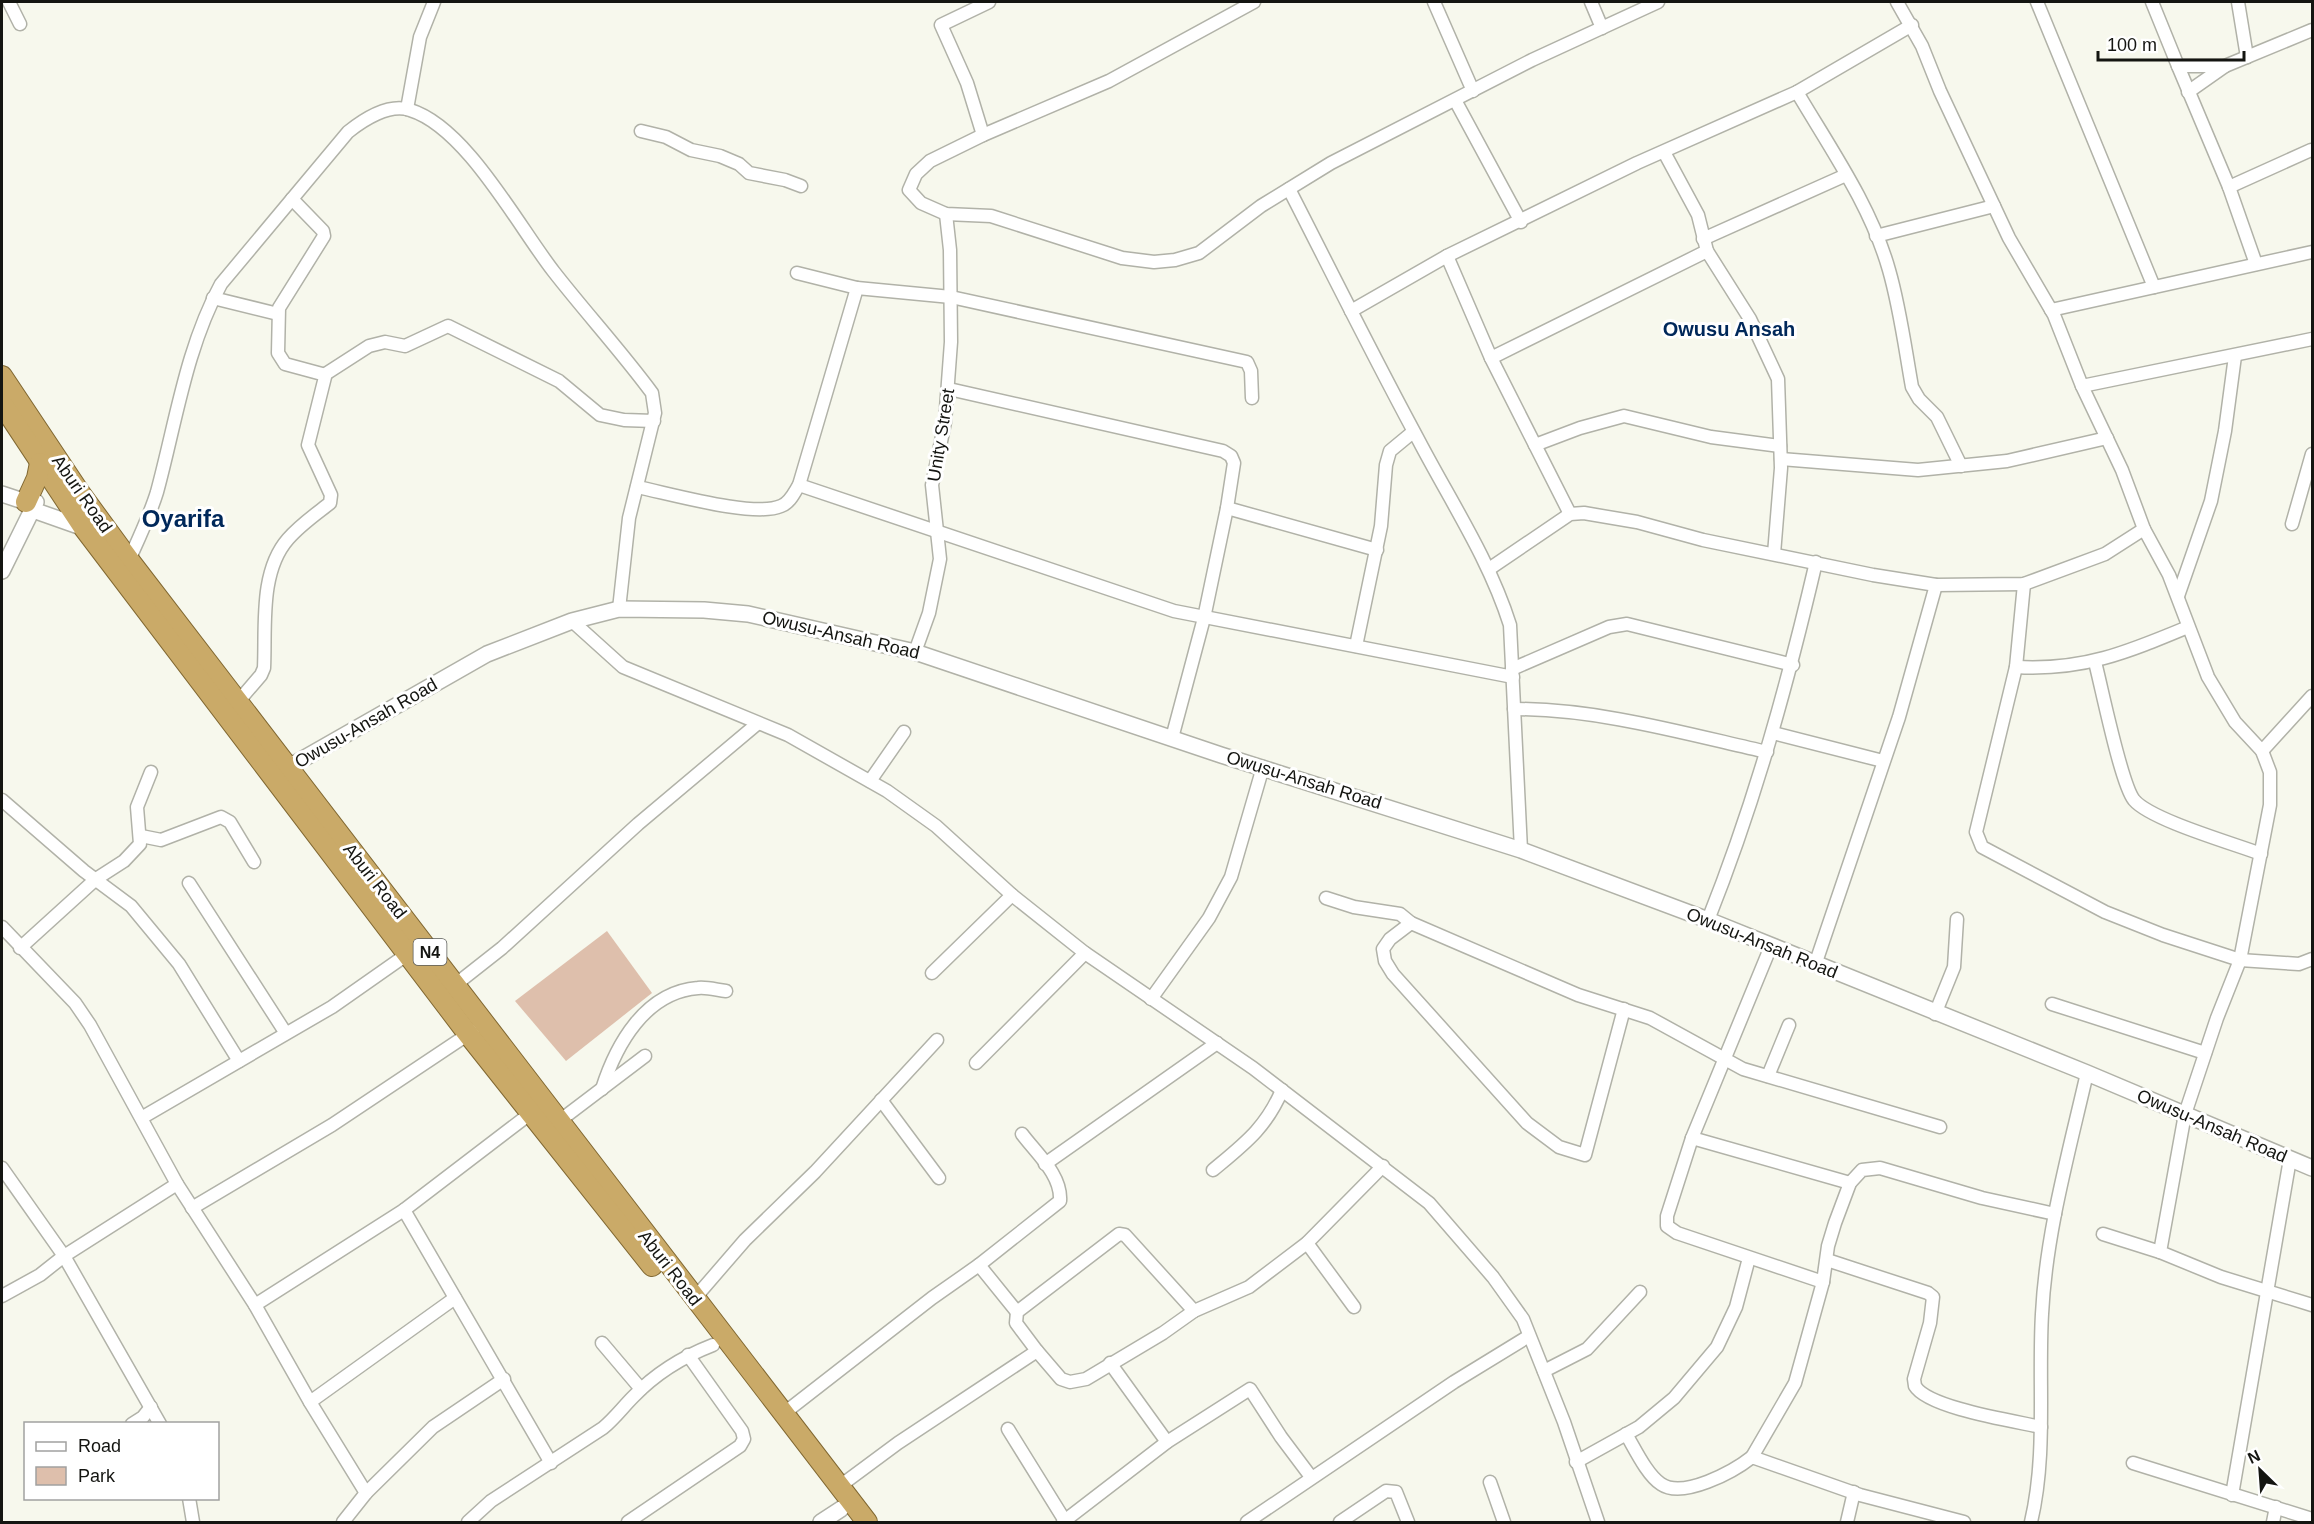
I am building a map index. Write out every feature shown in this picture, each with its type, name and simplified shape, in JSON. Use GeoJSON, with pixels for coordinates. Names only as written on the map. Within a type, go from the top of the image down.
{"type":"FeatureCollection","features":[{"type":"Feature","properties":{"kind":"highway","name":"Aburi Road"},"geometry":{"type":"LineString","coordinates":[[2,376],[80,493],[129,560],[455,985],[476,1029],[531,1113],[846,1516]]}},
{"type":"Feature","properties":{"kind":"highway","name":"Aburi Road"},"geometry":{"type":"LineString","coordinates":[[2,404],[84,528],[409,953],[558,1122],[867,1522]]}},
{"type":"Feature","properties":{"kind":"highway"},"geometry":{"type":"LineString","coordinates":[[32,503],[40,463]]}},
{"type":"Feature","properties":{"kind":"street"},"geometry":{"type":"LineString","coordinates":[[9,2],[20,24]]}},
{"type":"Feature","properties":{"kind":"street"},"geometry":{"type":"LineString","coordinates":[[407,109],[420,36],[434,2]]}},
{"type":"Feature","properties":{"kind":"street"},"geometry":{"type":"LineString","coordinates":[[983,135],[967,82],[941,25],[988,2]]}},
{"type":"Feature","properties":{"kind":"street"},"geometry":{"type":"LineString","coordinates":[[1254,2],[1109,81],[983,135],[930,161],[910,182],[909,190],[915,199],[946,214],[991,216],[1122,258],[1154,262],[1175,260],[1199,253],[1289,189],[1331,164],[1602,27],[1658,2]]}},
{"type":"Feature","properties":{"kind":"street"},"geometry":{"type":"LineString","coordinates":[[1434,2],[1473,91]]}},
{"type":"Feature","properties":{"kind":"street"},"geometry":{"type":"LineString","coordinates":[[1591,2],[1602,27]]}},
{"type":"Feature","properties":{"kind":"street"},"geometry":{"type":"LineString","coordinates":[[1897,2],[1912,26],[1994,206],[2051,310],[2144,529],[2178,596],[2188,627],[2220,700],[2235,722],[2262,751],[2270,772],[2270,806],[2240,960],[2185,1114],[2160,1252]]}},
{"type":"Feature","properties":{"kind":"street"},"geometry":{"type":"LineString","coordinates":[[2037,2],[2154,287]]}},
{"type":"Feature","properties":{"kind":"street"},"geometry":{"type":"LineString","coordinates":[[2152,2],[2229,187],[2256,264]]}},
{"type":"Feature","properties":{"kind":"street"},"geometry":{"type":"LineString","coordinates":[[2238,2],[2247,57]]}},
{"type":"Feature","properties":{"kind":"street"},"geometry":{"type":"LineString","coordinates":[[1351,311],[1447,256],[1664,152],[1797,92],[1912,26]]}},
{"type":"Feature","properties":{"kind":"street"},"geometry":{"type":"LineString","coordinates":[[2188,92],[2225,66],[2313,30]]}},
{"type":"Feature","properties":{"kind":"street"},"geometry":{"type":"LineString","coordinates":[[2178,66],[2225,66]]}},
{"type":"Feature","properties":{"kind":"street"},"geometry":{"type":"LineString","coordinates":[[1797,92],[1846,175],[1876,236],[1889,269],[1912,387],[1919,399],[1937,417],[1960,466]]}},
{"type":"Feature","properties":{"kind":"street"},"geometry":{"type":"LineString","coordinates":[[1455,100],[1521,222]]}},
{"type":"Feature","properties":{"kind":"street"},"geometry":{"type":"LineString","coordinates":[[129,560],[156,494],[190,358],[213,298],[221,284],[348,132],[362,121],[379,113],[407,109],[426,116],[448,133],[479,167],[533,244],[652,393],[655,402],[654,421],[628,529],[619,609]]}},
{"type":"Feature","properties":{"kind":"street"},"geometry":{"type":"LineString","coordinates":[[641,131],[666,137],[691,150],[720,156],[739,164],[749,173],[785,180],[801,186]]}},
{"type":"Feature","properties":{"kind":"street"},"geometry":{"type":"LineString","coordinates":[[2229,187],[2312,151]]}},
{"type":"Feature","properties":{"kind":"street"},"geometry":{"type":"LineString","coordinates":[[1664,152],[1698,215],[1705,245],[1750,319],[1775,370],[1781,459],[1774,554]]}},
{"type":"Feature","properties":{"kind":"street"},"geometry":{"type":"LineString","coordinates":[[1491,358],[1705,245],[1846,175]]}},
{"type":"Feature","properties":{"kind":"street"},"geometry":{"type":"LineString","coordinates":[[1289,189],[1413,432],[1489,569],[1510,625],[1521,850]]}},
{"type":"Feature","properties":{"kind":"street"},"geometry":{"type":"LineString","coordinates":[[292,199],[323,231],[324,236],[283,298],[278,314],[278,353],[281,362],[324,375],[369,346],[385,342],[405,346],[448,326],[559,381],[600,415],[617,419],[654,421]]}},
{"type":"Feature","properties":{"kind":"street"},"geometry":{"type":"LineString","coordinates":[[1876,236],[1994,206]]}},
{"type":"Feature","properties":{"kind":"street","name":"Unity Street"},"geometry":{"type":"LineString","coordinates":[[915,652],[928,613],[940,559],[932,485],[949,389],[951,297],[946,214]]}},
{"type":"Feature","properties":{"kind":"street"},"geometry":{"type":"LineString","coordinates":[[2051,310],[2313,252]]}},
{"type":"Feature","properties":{"kind":"street"},"geometry":{"type":"LineString","coordinates":[[1447,256],[1491,358],[1570,514]]}},
{"type":"Feature","properties":{"kind":"street"},"geometry":{"type":"LineString","coordinates":[[797,273],[857,288],[951,297],[1247,362],[1251,371],[1252,398]]}},
{"type":"Feature","properties":{"kind":"street"},"geometry":{"type":"LineString","coordinates":[[637,487],[740,508],[772,508],[788,502],[799,485],[857,288]]}},
{"type":"Feature","properties":{"kind":"street"},"geometry":{"type":"LineString","coordinates":[[213,298],[278,314]]}},
{"type":"Feature","properties":{"kind":"street"},"geometry":{"type":"LineString","coordinates":[[2082,386],[2313,339]]}},
{"type":"Feature","properties":{"kind":"street"},"geometry":{"type":"LineString","coordinates":[[2178,596],[2211,501],[2225,431],[2235,356]]}},
{"type":"Feature","properties":{"kind":"street"},"geometry":{"type":"LineString","coordinates":[[237,703],[261,675],[264,668],[264,612],[280,551],[288,538],[330,502],[330,488],[309,445],[326,380],[324,375]]}},
{"type":"Feature","properties":{"kind":"street"},"geometry":{"type":"LineString","coordinates":[[949,389],[1228,453],[1234,463],[1227,508],[1204,618],[1172,738]]}},
{"type":"Feature","properties":{"kind":"street"},"geometry":{"type":"LineString","coordinates":[[1535,445],[1580,428],[1624,416],[1711,437],[1780,446]]}},
{"type":"Feature","properties":{"kind":"street"},"geometry":{"type":"LineString","coordinates":[[1356,646],[1377,550],[1390,451],[1413,432]]}},
{"type":"Feature","properties":{"kind":"street"},"geometry":{"type":"LineString","coordinates":[[1781,459],[1849,463],[1899,470],[1960,466],[2036,456],[2107,438]]}},
{"type":"Feature","properties":{"kind":"street"},"geometry":{"type":"LineString","coordinates":[[2292,524],[2313,454]]}},
{"type":"Feature","properties":{"kind":"street"},"geometry":{"type":"LineString","coordinates":[[799,485],[1173,611],[1356,646],[1513,673],[1609,627],[1628,624],[1793,665]]}},
{"type":"Feature","properties":{"kind":"street"},"geometry":{"type":"LineString","coordinates":[[2,572],[32,503],[57,489],[80,493]]}},
{"type":"Feature","properties":{"kind":"street"},"geometry":{"type":"LineString","coordinates":[[2,494],[32,503],[84,528]]}},
{"type":"Feature","properties":{"kind":"street"},"geometry":{"type":"LineString","coordinates":[[1227,508],[1377,550]]}},
{"type":"Feature","properties":{"kind":"street"},"geometry":{"type":"LineString","coordinates":[[1489,569],[1556,521],[1570,514],[1584,513],[1637,522],[1702,540],[1936,585],[2024,584],[2105,554],[2144,529]]}},
{"type":"Feature","properties":{"kind":"street"},"geometry":{"type":"LineString","coordinates":[[1708,920],[1738,844],[1773,733],[1793,665],[1816,562]]}},
{"type":"Feature","properties":{"kind":"street"},"geometry":{"type":"LineString","coordinates":[[2024,584],[2016,667],[1976,832],[1982,847],[1987,852],[2105,912],[2163,935],[2240,960],[2299,964],[2313,959]]}},
{"type":"Feature","properties":{"kind":"street"},"geometry":{"type":"LineString","coordinates":[[1815,965],[1902,705],[1936,585]]}},
{"type":"Feature","properties":{"kind":"street","name":"Owusu-Ansah Road"},"geometry":{"type":"LineString","coordinates":[[287,768],[487,654],[572,621],[619,609],[704,610],[748,614],[915,652],[1172,738],[1521,850],[1708,920],[1935,1014],[2087,1073],[2313,1168]]}},
{"type":"Feature","properties":{"kind":"street"},"geometry":{"type":"LineString","coordinates":[[572,621],[623,667],[788,735],[870,781],[936,826],[1012,895],[1085,953],[1282,1090],[1429,1203],[1473,1252],[1523,1319],[1564,1422],[1576,1462],[1599,1522]]}},
{"type":"Feature","properties":{"kind":"street"},"geometry":{"type":"LineString","coordinates":[[2016,667],[2071,667],[2095,662],[2188,627]]}},
{"type":"Feature","properties":{"kind":"street"},"geometry":{"type":"LineString","coordinates":[[2095,662],[2125,782],[2135,801],[2157,814],[2261,854]]}},
{"type":"Feature","properties":{"kind":"street"},"geometry":{"type":"LineString","coordinates":[[2262,751],[2313,696]]}},
{"type":"Feature","properties":{"kind":"street"},"geometry":{"type":"LineString","coordinates":[[1514,709],[1554,709],[1649,724],[1767,752]]}},
{"type":"Feature","properties":{"kind":"street"},"geometry":{"type":"LineString","coordinates":[[455,985],[502,948],[639,824],[757,724]]}},
{"type":"Feature","properties":{"kind":"street"},"geometry":{"type":"LineString","coordinates":[[870,781],[904,732]]}},
{"type":"Feature","properties":{"kind":"street"},"geometry":{"type":"LineString","coordinates":[[1773,733],[1883,761]]}},
{"type":"Feature","properties":{"kind":"street"},"geometry":{"type":"LineString","coordinates":[[1151,999],[1209,918],[1231,877],[1263,767]]}},
{"type":"Feature","properties":{"kind":"street"},"geometry":{"type":"LineString","coordinates":[[20,948],[96,879],[124,861],[140,844],[137,807],[151,772]]}},
{"type":"Feature","properties":{"kind":"street"},"geometry":{"type":"LineString","coordinates":[[2,800],[131,906],[180,964],[239,1060]]}},
{"type":"Feature","properties":{"kind":"street"},"geometry":{"type":"LineString","coordinates":[[141,836],[161,840],[221,817],[230,822],[254,862]]}},
{"type":"Feature","properties":{"kind":"street"},"geometry":{"type":"LineString","coordinates":[[189,883],[285,1032]]}},
{"type":"Feature","properties":{"kind":"street"},"geometry":{"type":"LineString","coordinates":[[932,973],[1012,895]]}},
{"type":"Feature","properties":{"kind":"street"},"geometry":{"type":"LineString","coordinates":[[1326,898],[1354,907],[1400,914],[1411,922],[1578,995],[1650,1018],[1743,1069],[1940,1127]]}},
{"type":"Feature","properties":{"kind":"street"},"geometry":{"type":"LineString","coordinates":[[1935,1014],[1954,967],[1958,920]]}},
{"type":"Feature","properties":{"kind":"street"},"geometry":{"type":"LineString","coordinates":[[1411,922],[1390,939],[1383,949],[1385,961],[1393,974],[1527,1123],[1559,1147],[1585,1155],[1624,1009]]}},
{"type":"Feature","properties":{"kind":"street"},"geometry":{"type":"LineString","coordinates":[[2,927],[85,1018],[143,1117],[177,1184],[255,1305],[309,1402],[366,1492]]}},
{"type":"Feature","properties":{"kind":"street"},"geometry":{"type":"LineString","coordinates":[[1771,946],[1726,1060],[1692,1137],[1667,1216],[1667,1226],[1677,1233],[1823,1282]]}},
{"type":"Feature","properties":{"kind":"street"},"geometry":{"type":"LineString","coordinates":[[143,1117],[285,1032],[347,998],[409,953]]}},
{"type":"Feature","properties":{"kind":"street"},"geometry":{"type":"LineString","coordinates":[[976,1063],[1085,953]]}},
{"type":"Feature","properties":{"kind":"street"},"geometry":{"type":"LineString","coordinates":[[602,1089],[618,1051],[639,1017],[659,1003],[688,990],[699,988],[726,991]]}},
{"type":"Feature","properties":{"kind":"street"},"geometry":{"type":"LineString","coordinates":[[2052,1004],[2205,1053]]}},
{"type":"Feature","properties":{"kind":"street"},"geometry":{"type":"LineString","coordinates":[[1768,1076],[1789,1025]]}},
{"type":"Feature","properties":{"kind":"street"},"geometry":{"type":"LineString","coordinates":[[192,1208],[332,1125],[476,1029]]}},
{"type":"Feature","properties":{"kind":"street"},"geometry":{"type":"LineString","coordinates":[[694,1299],[744,1240],[815,1172],[938,1040]]}},
{"type":"Feature","properties":{"kind":"street"},"geometry":{"type":"LineString","coordinates":[[1045,1164],[1217,1043]]}},
{"type":"Feature","properties":{"kind":"street"},"geometry":{"type":"LineString","coordinates":[[558,1122],[645,1056]]}},
{"type":"Feature","properties":{"kind":"street"},"geometry":{"type":"LineString","coordinates":[[2031,1522],[2039,1478],[2042,1312],[2055,1214],[2087,1073]]}},
{"type":"Feature","properties":{"kind":"street"},"geometry":{"type":"LineString","coordinates":[[1213,1170],[1257,1133],[1275,1106],[1282,1090]]}},
{"type":"Feature","properties":{"kind":"street"},"geometry":{"type":"LineString","coordinates":[[881,1100],[939,1178]]}},
{"type":"Feature","properties":{"kind":"street"},"geometry":{"type":"LineString","coordinates":[[255,1305],[404,1210],[531,1113]]}},
{"type":"Feature","properties":{"kind":"street"},"geometry":{"type":"LineString","coordinates":[[783,1414],[1059,1201],[1058,1184],[1022,1134]]}},
{"type":"Feature","properties":{"kind":"street"},"geometry":{"type":"LineString","coordinates":[[1692,1137],[1850,1183]]}},
{"type":"Feature","properties":{"kind":"street"},"geometry":{"type":"LineString","coordinates":[[2232,1495],[2290,1159]]}},
{"type":"Feature","properties":{"kind":"street"},"geometry":{"type":"LineString","coordinates":[[979,1265],[1017,1312],[1016,1323],[1061,1379],[1070,1382],[1086,1379],[1163,1334],[1194,1311],[1249,1287],[1307,1243],[1383,1166]]}},
{"type":"Feature","properties":{"kind":"street"},"geometry":{"type":"LineString","coordinates":[[2,1168],[64,1256],[159,1422]]}},
{"type":"Feature","properties":{"kind":"street"},"geometry":{"type":"LineString","coordinates":[[1626,1434],[1660,1484],[1672,1489],[1685,1490],[1733,1469],[1752,1457],[1795,1383],[1823,1282],[1835,1223],[1850,1183],[1862,1170],[1880,1168],[1982,1198],[2055,1214]]}},
{"type":"Feature","properties":{"kind":"street"},"geometry":{"type":"LineString","coordinates":[[2,1296],[40,1275],[64,1256],[177,1184]]}},
{"type":"Feature","properties":{"kind":"street"},"geometry":{"type":"LineString","coordinates":[[404,1210],[551,1463]]}},
{"type":"Feature","properties":{"kind":"street"},"geometry":{"type":"LineString","coordinates":[[1017,1312],[1119,1234],[1125,1235],[1194,1311]]}},
{"type":"Feature","properties":{"kind":"street"},"geometry":{"type":"LineString","coordinates":[[2103,1234],[2313,1305]]}},
{"type":"Feature","properties":{"kind":"street"},"geometry":{"type":"LineString","coordinates":[[1307,1243],[1354,1307]]}},
{"type":"Feature","properties":{"kind":"street"},"geometry":{"type":"LineString","coordinates":[[1576,1462],[1639,1427],[1674,1398],[1717,1347],[1736,1307],[1749,1258]]}},
{"type":"Feature","properties":{"kind":"street"},"geometry":{"type":"LineString","coordinates":[[1827,1260],[1928,1293],[1933,1297],[1930,1323],[1914,1379],[1915,1386],[1924,1396],[1960,1409],[2041,1427]]}},
{"type":"Feature","properties":{"kind":"street"},"geometry":{"type":"LineString","coordinates":[[1544,1371],[1587,1349],[1640,1292]]}},
{"type":"Feature","properties":{"kind":"street"},"geometry":{"type":"LineString","coordinates":[[309,1402],[455,1298]]}},
{"type":"Feature","properties":{"kind":"street"},"geometry":{"type":"LineString","coordinates":[[1246,1522],[1454,1382],[1529,1336]]}},
{"type":"Feature","properties":{"kind":"street"},"geometry":{"type":"LineString","coordinates":[[602,1343],[641,1389]]}},
{"type":"Feature","properties":{"kind":"street"},"geometry":{"type":"LineString","coordinates":[[468,1522],[491,1501],[551,1463],[617,1416],[641,1389],[666,1367],[713,1345]]}},
{"type":"Feature","properties":{"kind":"street"},"geometry":{"type":"LineString","coordinates":[[840,1486],[898,1443],[1037,1352]]}},
{"type":"Feature","properties":{"kind":"street"},"geometry":{"type":"LineString","coordinates":[[628,1522],[740,1446],[744,1439],[742,1431],[688,1355]]}},
{"type":"Feature","properties":{"kind":"street"},"geometry":{"type":"LineString","coordinates":[[1110,1363],[1167,1442]]}},
{"type":"Feature","properties":{"kind":"street"},"geometry":{"type":"LineString","coordinates":[[343,1522],[366,1492],[433,1427],[504,1379]]}},
{"type":"Feature","properties":{"kind":"street"},"geometry":{"type":"LineString","coordinates":[[1008,1429],[1064,1522],[1167,1442],[1251,1389],[1281,1437],[1311,1477]]}},
{"type":"Feature","properties":{"kind":"street"},"geometry":{"type":"LineString","coordinates":[[135,1422],[151,1407]]}},
{"type":"Feature","properties":{"kind":"street"},"geometry":{"type":"LineString","coordinates":[[1752,1457],[1936,1518],[1964,1522]]}},
{"type":"Feature","properties":{"kind":"street"},"geometry":{"type":"LineString","coordinates":[[2133,1463],[2313,1519]]}},
{"type":"Feature","properties":{"kind":"street"},"geometry":{"type":"LineString","coordinates":[[1490,1482],[1504,1522]]}},
{"type":"Feature","properties":{"kind":"street"},"geometry":{"type":"LineString","coordinates":[[1340,1522],[1386,1491],[1396,1492],[1408,1522]]}},
{"type":"Feature","properties":{"kind":"street"},"geometry":{"type":"LineString","coordinates":[[1847,1522],[1854,1492]]}},
{"type":"Feature","properties":{"kind":"street"},"geometry":{"type":"LineString","coordinates":[[189,1500],[193,1522]]}},
{"type":"Feature","properties":{"kind":"street"},"geometry":{"type":"LineString","coordinates":[[2273,1522],[2276,1507]]}},
{"type":"Feature","properties":{"kind":"street"},"geometry":{"type":"LineString","coordinates":[[821,1522],[846,1516]]}},
{"type":"Feature","properties":{"kind":"green space"},"geometry":{"type":"Polygon","coordinates":[[[607,931],[652,993],[566,1061],[515,1001],[607,931]]]}},
{"type":"Feature","properties":{"kind":"district","name":"Owusu Ansah"},"geometry":{"type":"Point","coordinates":[1729,329]}},
{"type":"Feature","properties":{"kind":"district","name":"Oyarifa"},"geometry":{"type":"Point","coordinates":[183,518]}}]}
